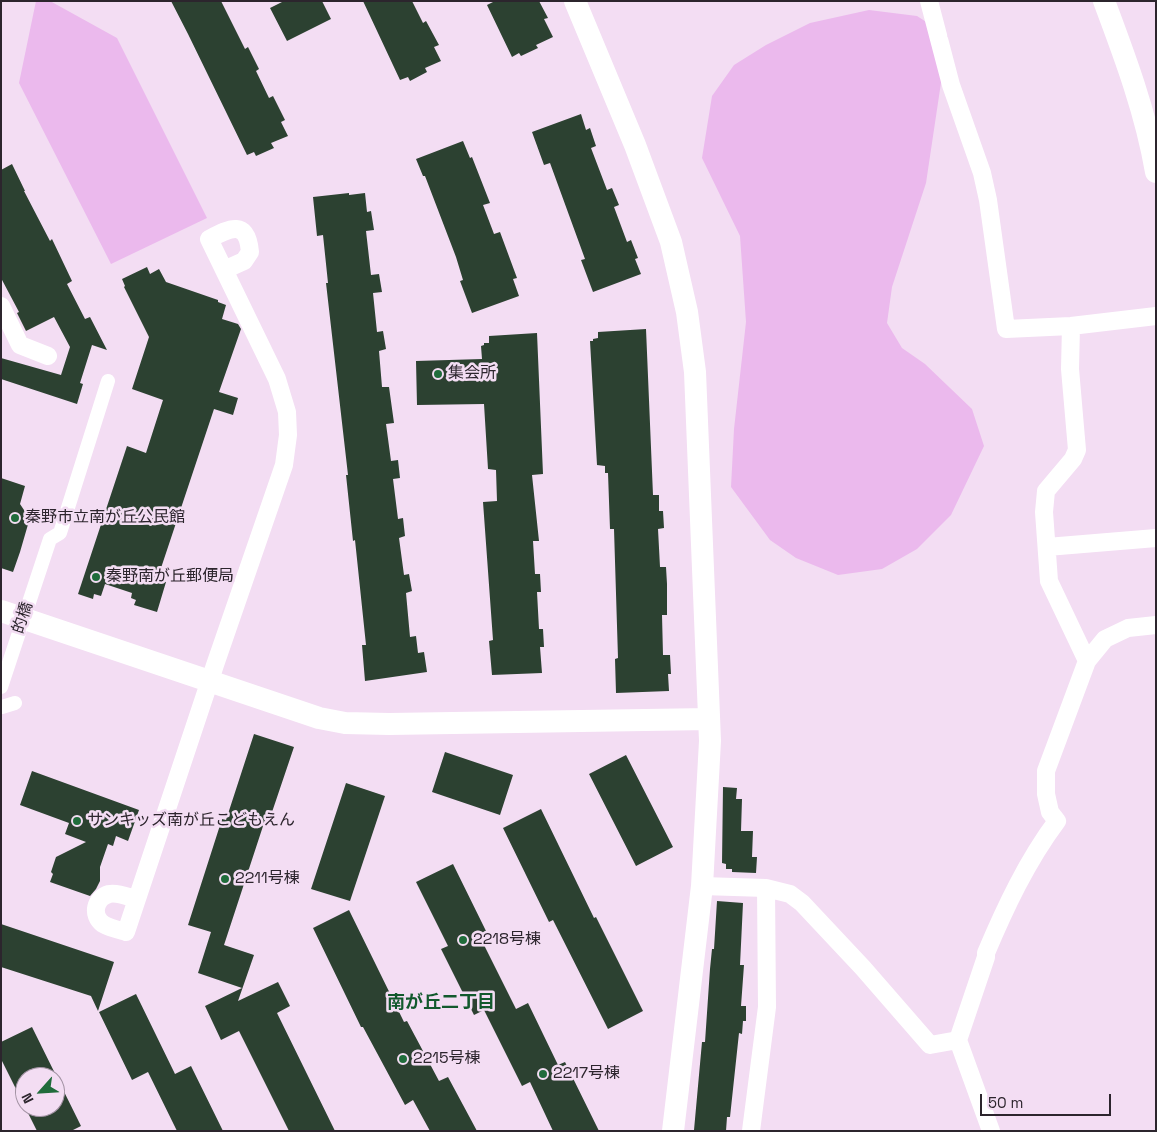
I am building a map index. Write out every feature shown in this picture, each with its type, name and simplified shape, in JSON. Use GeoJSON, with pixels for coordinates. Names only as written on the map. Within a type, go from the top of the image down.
{"type":"FeatureCollection","features":[{"type":"Feature","properties":{"kind":"street"},"geometry":{"type":"LineString","coordinates":[[575,1],[635,145],[670,242],[687,312],[695,372],[710,741],[702,886],[673,1131]]}},
{"type":"Feature","properties":{"kind":"street"},"geometry":{"type":"LineString","coordinates":[[929,1],[951,85],[982,173],[988,200],[1006,329],[1071,326],[1156,316]]}},
{"type":"Feature","properties":{"kind":"street"},"geometry":{"type":"LineString","coordinates":[[1104,1],[1131,74],[1152,149],[1156,172]]}},
{"type":"Feature","properties":{"kind":"street"},"geometry":{"type":"LineString","coordinates":[[136,899],[284,465],[288,434],[286,412],[277,379],[224,270]]}},
{"type":"Feature","properties":{"kind":"street"},"geometry":{"type":"LineString","coordinates":[[1,306],[20,345],[23,346]]}},
{"type":"Feature","properties":{"kind":"street"},"geometry":{"type":"LineString","coordinates":[[1071,326],[1070,369],[1077,450],[1073,459],[1046,491],[1044,512],[1049,581],[1087,661]]}},
{"type":"Feature","properties":{"kind":"street","name":"的橋"},"geometry":{"type":"LineString","coordinates":[[1,687],[34,582],[50,539],[60,533],[108,381]]}},
{"type":"Feature","properties":{"kind":"street"},"geometry":{"type":"LineString","coordinates":[[1047,547],[1156,538]]}},
{"type":"Feature","properties":{"kind":"street"},"geometry":{"type":"LineString","coordinates":[[1,611],[319,718],[345,723],[709,719]]}},
{"type":"Feature","properties":{"kind":"street"},"geometry":{"type":"LineString","coordinates":[[991,1131],[958,1040],[986,953],[1004,909],[1047,833],[1057,821],[1050,812],[1046,794],[1046,771],[1087,661],[1105,639],[1128,628],[1156,625]]}},
{"type":"Feature","properties":{"kind":"street"},"geometry":{"type":"LineString","coordinates":[[1,707],[15,703]]}},
{"type":"Feature","properties":{"kind":"street"},"geometry":{"type":"LineString","coordinates":[[702,886],[766,888],[790,894],[802,903],[863,968],[930,1045],[958,1040]]}},
{"type":"Feature","properties":{"kind":"street"},"geometry":{"type":"LineString","coordinates":[[751,1131],[766,1007],[766,888]]}},
{"type":"Feature","properties":{"kind":"shaded area"},"geometry":{"type":"Polygon","coordinates":[[[36,1],[50,1],[117,38],[207,218],[111,264],[19,83],[36,1]]]}},
{"type":"Feature","properties":{"kind":"shaded area"},"geometry":{"type":"Polygon","coordinates":[[[869,10],[917,16],[948,36],[926,183],[892,287],[887,323],[902,348],[925,364],[972,409],[984,446],[951,515],[917,549],[882,569],[838,575],[796,558],[770,540],[731,487],[734,429],[746,322],[740,236],[702,158],[712,96],[734,65],[766,45],[810,23],[869,10]]]}},
{"type":"Feature","properties":{"kind":"building"},"geometry":{"type":"Polygon","coordinates":[[[171,1],[221,1],[245,49],[248,47],[259,69],[256,71],[269,98],[273,96],[285,120],[281,122],[288,136],[271,143],[274,148],[256,156],[254,152],[247,155],[171,1]]]}},
{"type":"Feature","properties":{"kind":"building"},"geometry":{"type":"Polygon","coordinates":[[[284,1],[322,1],[331,19],[287,41],[270,8],[284,1]]]}},
{"type":"Feature","properties":{"kind":"building"},"geometry":{"type":"Polygon","coordinates":[[[363,1],[412,1],[423,23],[426,21],[439,45],[434,47],[441,61],[425,68],[427,72],[410,81],[408,77],[400,80],[363,1]]]}},
{"type":"Feature","properties":{"kind":"building"},"geometry":{"type":"Polygon","coordinates":[[[495,1],[539,1],[548,18],[544,19],[553,37],[536,45],[538,48],[521,56],[519,53],[512,57],[487,5],[495,1]]]}},
{"type":"Feature","properties":{"kind":"building"},"geometry":{"type":"Polygon","coordinates":[[[581,114],[586,130],[590,128],[596,146],[591,148],[607,190],[612,188],[619,205],[614,207],[627,242],[631,240],[638,258],[635,259],[641,274],[593,292],[581,260],[585,259],[550,163],[544,165],[532,132],[581,114]]]}},
{"type":"Feature","properties":{"kind":"building"},"geometry":{"type":"Polygon","coordinates":[[[463,141],[470,158],[472,157],[490,203],[483,205],[494,234],[500,232],[517,278],[513,279],[519,296],[472,313],[460,281],[463,280],[456,257],[425,176],[423,176],[416,159],[463,141]]]}},
{"type":"Feature","properties":{"kind":"building"},"geometry":{"type":"Polygon","coordinates":[[[12,164],[24,191],[50,241],[52,239],[72,281],[67,284],[85,319],[90,317],[107,350],[92,345],[80,383],[83,384],[77,404],[1,379],[1,358],[61,375],[70,347],[54,317],[26,331],[17,313],[19,312],[1,278],[1,170],[12,164]]]}},
{"type":"Feature","properties":{"kind":"building"},"geometry":{"type":"Polygon","coordinates":[[[349,193],[349,195],[365,193],[367,212],[371,211],[374,230],[366,231],[371,275],[379,274],[382,292],[373,293],[377,332],[383,331],[386,349],[379,351],[382,387],[389,387],[394,423],[386,424],[391,461],[398,460],[400,478],[393,479],[398,519],[403,518],[405,536],[399,538],[404,575],[409,574],[412,591],[406,593],[410,637],[416,636],[418,653],[424,652],[427,672],[365,681],[362,645],[366,645],[346,475],[348,475],[326,283],[328,283],[323,235],[317,236],[313,197],[349,193]]]}},
{"type":"Feature","properties":{"kind":"building"},"geometry":{"type":"Polygon","coordinates":[[[147,267],[150,274],[159,269],[166,282],[218,300],[218,302],[226,305],[222,319],[238,324],[241,329],[219,392],[238,398],[233,415],[214,409],[157,580],[166,582],[157,612],[134,605],[136,600],[131,598],[132,593],[105,584],[101,596],[94,594],[93,599],[78,594],[127,446],[146,453],[163,400],[132,389],[149,337],[124,287],[122,279],[147,267]]]}},
{"type":"Feature","properties":{"kind":"building"},"geometry":{"type":"Polygon","coordinates":[[[646,329],[653,495],[659,495],[659,511],[663,511],[664,528],[658,529],[660,567],[666,567],[667,584],[667,615],[662,615],[663,655],[670,655],[671,674],[668,674],[669,691],[616,693],[615,659],[618,658],[614,529],[610,529],[608,473],[605,473],[605,466],[597,465],[590,341],[598,338],[598,332],[646,329]]]}},
{"type":"Feature","properties":{"kind":"building"},"geometry":{"type":"Polygon","coordinates":[[[537,333],[543,474],[532,475],[539,541],[533,541],[535,574],[540,574],[541,592],[537,592],[539,629],[543,629],[544,647],[540,647],[542,673],[492,675],[489,641],[493,640],[483,502],[497,501],[496,470],[488,469],[484,404],[417,405],[416,361],[482,359],[481,346],[484,343],[489,343],[489,336],[537,333]]]}},
{"type":"Feature","properties":{"kind":"building","name":"秦野市立南が丘公民館"},"geometry":{"type":"Polygon","coordinates":[[[1,478],[25,486],[20,504],[29,521],[13,572],[1,568],[1,478]]]}},
{"type":"Feature","properties":{"kind":"building"},"geometry":{"type":"Polygon","coordinates":[[[254,734],[294,747],[269,821],[265,820],[224,945],[254,955],[238,1001],[278,982],[290,1006],[277,1013],[335,1131],[289,1131],[239,1031],[221,1040],[205,1006],[242,988],[198,973],[211,932],[188,925],[222,819],[226,820],[254,734]]]}},
{"type":"Feature","properties":{"kind":"building"},"geometry":{"type":"Polygon","coordinates":[[[445,752],[513,775],[500,815],[432,792],[445,752]]]}},
{"type":"Feature","properties":{"kind":"building"},"geometry":{"type":"Polygon","coordinates":[[[626,755],[673,847],[636,866],[589,774],[626,755]]]}},
{"type":"Feature","properties":{"kind":"building"},"geometry":{"type":"Polygon","coordinates":[[[32,771],[139,810],[128,841],[116,836],[113,846],[108,844],[100,867],[100,881],[90,896],[50,882],[56,857],[86,842],[65,834],[69,823],[20,805],[32,771]]]}},
{"type":"Feature","properties":{"kind":"building"},"geometry":{"type":"Polygon","coordinates":[[[346,783],[385,796],[350,901],[311,889],[346,783]]]}},
{"type":"Feature","properties":{"kind":"building"},"geometry":{"type":"Polygon","coordinates":[[[723,787],[737,788],[736,799],[742,799],[741,831],[753,831],[752,857],[757,857],[756,873],[732,872],[732,869],[726,869],[726,864],[722,863],[723,787]]]}},
{"type":"Feature","properties":{"kind":"building"},"geometry":{"type":"Polygon","coordinates":[[[541,809],[594,918],[596,917],[643,1011],[608,1029],[553,920],[549,922],[503,828],[541,809]]]}},
{"type":"Feature","properties":{"kind":"building"},"geometry":{"type":"Polygon","coordinates":[[[453,864],[486,931],[479,935],[516,1009],[528,1003],[558,1065],[565,1062],[599,1131],[553,1131],[530,1082],[522,1086],[484,1010],[474,1015],[441,949],[448,946],[416,882],[453,864]]]}},
{"type":"Feature","properties":{"kind":"building"},"geometry":{"type":"Polygon","coordinates":[[[717,901],[743,903],[740,965],[744,965],[741,1006],[746,1006],[746,1021],[743,1021],[742,1034],[739,1033],[730,1117],[727,1117],[726,1131],[706,1131],[694,1130],[702,1042],[705,1042],[717,901]]]}},
{"type":"Feature","properties":{"kind":"building"},"geometry":{"type":"Polygon","coordinates":[[[349,910],[404,1022],[407,1021],[439,1081],[448,1077],[477,1131],[430,1131],[413,1100],[405,1105],[363,1027],[361,1027],[313,928],[349,910]]]}},
{"type":"Feature","properties":{"kind":"building"},"geometry":{"type":"Polygon","coordinates":[[[1,924],[114,962],[98,1011],[91,996],[1,967],[1,924]]]}},
{"type":"Feature","properties":{"kind":"building"},"geometry":{"type":"Polygon","coordinates":[[[136,994],[175,1074],[191,1066],[223,1131],[177,1131],[148,1072],[132,1080],[99,1012],[136,994]]]}},
{"type":"Feature","properties":{"kind":"building"},"geometry":{"type":"Polygon","coordinates":[[[32,1027],[52,1067],[15,1067],[15,1087],[1,1059],[1,1042],[32,1027]]]}},
{"type":"Feature","properties":{"kind":"building"},"geometry":{"type":"Polygon","coordinates":[[[65,1094],[81,1126],[71,1131],[37,1131],[30,1117],[65,1117],[65,1094]]]}},
{"type":"Feature","properties":{"kind":"place","name":"集会所"},"geometry":{"type":"Point","coordinates":[438,374]}},
{"type":"Feature","properties":{"kind":"place","name":"秦野市立南が丘公民館"},"geometry":{"type":"Point","coordinates":[15,518]}},
{"type":"Feature","properties":{"kind":"place","name":"秦野南が丘郵便局"},"geometry":{"type":"Point","coordinates":[96,577]}},
{"type":"Feature","properties":{"kind":"place","name":"サンキッズ南が丘こどもえん"},"geometry":{"type":"Point","coordinates":[77,821]}},
{"type":"Feature","properties":{"kind":"place","name":"2211号棟"},"geometry":{"type":"Point","coordinates":[225,879]}},
{"type":"Feature","properties":{"kind":"place","name":"2218号棟"},"geometry":{"type":"Point","coordinates":[463,940]}},
{"type":"Feature","properties":{"kind":"place","name":"2215号棟"},"geometry":{"type":"Point","coordinates":[403,1059]}},
{"type":"Feature","properties":{"kind":"place","name":"2217号棟"},"geometry":{"type":"Point","coordinates":[543,1074]}},
{"type":"Feature","properties":{"kind":"district","name":"南が丘二丁目"},"geometry":{"type":"Point","coordinates":[441,1003]}}]}
